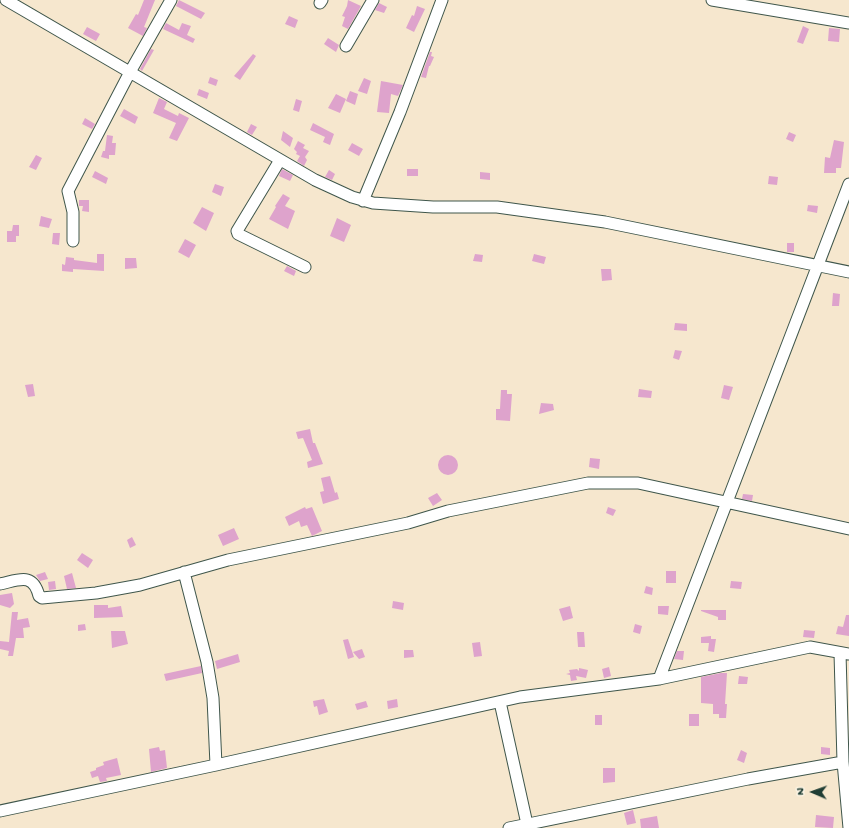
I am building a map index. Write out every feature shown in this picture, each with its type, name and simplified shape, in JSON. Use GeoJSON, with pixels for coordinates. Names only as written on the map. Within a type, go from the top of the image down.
{"type":"FeatureCollection","features":[{"type":"Feature","properties":{"kind":"street"},"geometry":{"type":"LineString","coordinates":[[6,0],[315,180],[363,201],[433,207],[497,207],[604,222],[849,272]]}},
{"type":"Feature","properties":{"kind":"street"},"geometry":{"type":"LineString","coordinates":[[73,241],[73,212],[68,191],[130,72],[171,0]]}},
{"type":"Feature","properties":{"kind":"street"},"geometry":{"type":"LineString","coordinates":[[346,46],[374,0]]}},
{"type":"Feature","properties":{"kind":"street"},"geometry":{"type":"LineString","coordinates":[[363,201],[400,112],[442,0]]}},
{"type":"Feature","properties":{"kind":"street"},"geometry":{"type":"LineString","coordinates":[[712,0],[849,23]]}},
{"type":"Feature","properties":{"kind":"street"},"geometry":{"type":"LineString","coordinates":[[280,160],[237,231],[238,234],[305,267]]}},
{"type":"Feature","properties":{"kind":"street"},"geometry":{"type":"LineString","coordinates":[[659,679],[849,184]]}},
{"type":"Feature","properties":{"kind":"street"},"geometry":{"type":"LineString","coordinates":[[0,584],[21,579],[29,580],[37,586],[39,596],[49,598],[96,593],[140,585],[228,560],[408,523],[448,511],[588,483],[638,483],[728,501],[849,529]]}},
{"type":"Feature","properties":{"kind":"street"},"geometry":{"type":"LineString","coordinates":[[184,572],[207,662],[213,698],[216,766]]}},
{"type":"Feature","properties":{"kind":"street"},"geometry":{"type":"LineString","coordinates":[[0,811],[216,766],[520,697],[659,679],[810,647],[845,654],[843,762],[849,828]]}},
{"type":"Feature","properties":{"kind":"street"},"geometry":{"type":"LineString","coordinates":[[500,702],[527,824]]}},
{"type":"Feature","properties":{"kind":"street"},"geometry":{"type":"LineString","coordinates":[[509,828],[748,778],[843,762]]}},
{"type":"Feature","properties":{"kind":"building"},"geometry":{"type":"Polygon","coordinates":[[[144,0],[155,0],[144,27],[147,28],[143,36],[128,28],[136,14],[138,15],[144,0]]]}},
{"type":"Feature","properties":{"kind":"building"},"geometry":{"type":"Polygon","coordinates":[[[179,0],[205,13],[201,19],[176,6],[179,0]]]}},
{"type":"Feature","properties":{"kind":"building"},"geometry":{"type":"Polygon","coordinates":[[[348,0],[361,6],[348,29],[342,26],[345,17],[342,16],[348,0]]]}},
{"type":"Feature","properties":{"kind":"building"},"geometry":{"type":"Polygon","coordinates":[[[379,3],[387,7],[384,13],[375,10],[379,3]]]}},
{"type":"Feature","properties":{"kind":"building"},"geometry":{"type":"Polygon","coordinates":[[[417,6],[425,9],[414,32],[406,28],[412,15],[414,16],[417,6]]]}},
{"type":"Feature","properties":{"kind":"building"},"geometry":{"type":"Polygon","coordinates":[[[289,16],[298,20],[295,28],[285,24],[289,16]]]}},
{"type":"Feature","properties":{"kind":"building"},"geometry":{"type":"Polygon","coordinates":[[[166,23],[179,30],[182,23],[191,26],[187,35],[195,39],[193,43],[163,29],[166,23]]]}},
{"type":"Feature","properties":{"kind":"building"},"geometry":{"type":"Polygon","coordinates":[[[803,26],[809,29],[803,44],[797,42],[803,26]]]}},
{"type":"Feature","properties":{"kind":"building"},"geometry":{"type":"Polygon","coordinates":[[[87,27],[100,34],[96,41],[83,34],[87,27]]]}},
{"type":"Feature","properties":{"kind":"building"},"geometry":{"type":"Polygon","coordinates":[[[829,28],[840,29],[839,42],[828,41],[829,28]]]}},
{"type":"Feature","properties":{"kind":"building"},"geometry":{"type":"Polygon","coordinates":[[[328,38],[339,45],[336,52],[324,44],[328,38]]]}},
{"type":"Feature","properties":{"kind":"building"},"geometry":{"type":"Polygon","coordinates":[[[151,49],[154,50],[142,71],[140,69],[151,49]]]}},
{"type":"Feature","properties":{"kind":"building"},"geometry":{"type":"Polygon","coordinates":[[[430,52],[432,52],[431,56],[434,57],[429,66],[426,78],[421,77],[430,52]]]}},
{"type":"Feature","properties":{"kind":"building"},"geometry":{"type":"Polygon","coordinates":[[[253,54],[256,56],[240,80],[234,76],[253,54]]]}},
{"type":"Feature","properties":{"kind":"building"},"geometry":{"type":"Polygon","coordinates":[[[210,77],[218,80],[216,86],[208,83],[210,77]]]}},
{"type":"Feature","properties":{"kind":"building"},"geometry":{"type":"Polygon","coordinates":[[[364,78],[371,81],[367,94],[358,91],[364,78]]]}},
{"type":"Feature","properties":{"kind":"building"},"geometry":{"type":"Polygon","coordinates":[[[381,81],[403,85],[398,96],[391,94],[389,113],[377,112],[381,81]]]}},
{"type":"Feature","properties":{"kind":"building"},"geometry":{"type":"Polygon","coordinates":[[[199,89],[209,93],[207,99],[197,95],[199,89]]]}},
{"type":"Feature","properties":{"kind":"building"},"geometry":{"type":"Polygon","coordinates":[[[350,91],[358,94],[355,105],[346,101],[350,91]]]}},
{"type":"Feature","properties":{"kind":"building"},"geometry":{"type":"Polygon","coordinates":[[[336,94],[346,99],[340,113],[328,108],[336,94]]]}},
{"type":"Feature","properties":{"kind":"building"},"geometry":{"type":"Polygon","coordinates":[[[159,98],[167,102],[164,109],[178,116],[179,113],[189,118],[177,141],[169,138],[176,123],[153,113],[159,98]]]}},
{"type":"Feature","properties":{"kind":"building"},"geometry":{"type":"Polygon","coordinates":[[[296,99],[302,101],[299,112],[293,110],[296,99]]]}},
{"type":"Feature","properties":{"kind":"building"},"geometry":{"type":"Polygon","coordinates":[[[124,109],[138,117],[135,124],[120,116],[124,109]]]}},
{"type":"Feature","properties":{"kind":"building"},"geometry":{"type":"Polygon","coordinates":[[[85,118],[95,124],[92,129],[82,124],[85,118]]]}},
{"type":"Feature","properties":{"kind":"building"},"geometry":{"type":"Polygon","coordinates":[[[313,123],[334,134],[330,145],[323,142],[325,137],[310,130],[313,123]]]}},
{"type":"Feature","properties":{"kind":"building"},"geometry":{"type":"Polygon","coordinates":[[[251,124],[257,127],[252,135],[247,132],[251,124]]]}},
{"type":"Feature","properties":{"kind":"building"},"geometry":{"type":"Polygon","coordinates":[[[283,131],[293,138],[290,147],[281,140],[283,131]]]}},
{"type":"Feature","properties":{"kind":"building"},"geometry":{"type":"Polygon","coordinates":[[[789,132],[796,135],[793,142],[786,139],[789,132]]]}},
{"type":"Feature","properties":{"kind":"building"},"geometry":{"type":"Polygon","coordinates":[[[107,135],[113,136],[112,143],[116,143],[115,155],[109,155],[109,159],[101,157],[103,151],[105,151],[107,135]]]}},
{"type":"Feature","properties":{"kind":"building"},"geometry":{"type":"Polygon","coordinates":[[[834,140],[844,142],[841,168],[836,168],[836,173],[824,173],[825,157],[830,158],[834,140]]]}},
{"type":"Feature","properties":{"kind":"building"},"geometry":{"type":"Polygon","coordinates":[[[298,141],[305,145],[303,148],[309,151],[305,157],[307,160],[304,166],[297,161],[300,156],[296,154],[297,152],[294,149],[298,141]]]}},
{"type":"Feature","properties":{"kind":"building"},"geometry":{"type":"Polygon","coordinates":[[[352,143],[363,149],[359,156],[348,150],[352,143]]]}},
{"type":"Feature","properties":{"kind":"building"},"geometry":{"type":"Polygon","coordinates":[[[36,155],[42,158],[36,170],[29,167],[36,155]]]}},
{"type":"Feature","properties":{"kind":"building"},"geometry":{"type":"Polygon","coordinates":[[[282,169],[293,175],[290,181],[279,176],[282,169]]]}},
{"type":"Feature","properties":{"kind":"building"},"geometry":{"type":"Polygon","coordinates":[[[407,169],[418,169],[418,176],[407,176],[407,169]]]}},
{"type":"Feature","properties":{"kind":"building"},"geometry":{"type":"Polygon","coordinates":[[[329,170],[335,174],[332,180],[325,177],[329,170]]]}},
{"type":"Feature","properties":{"kind":"building"},"geometry":{"type":"Polygon","coordinates":[[[95,171],[108,178],[106,184],[92,177],[95,171]]]}},
{"type":"Feature","properties":{"kind":"building"},"geometry":{"type":"Polygon","coordinates":[[[480,172],[490,173],[490,180],[480,179],[480,172]]]}},
{"type":"Feature","properties":{"kind":"building"},"geometry":{"type":"Polygon","coordinates":[[[769,176],[778,177],[777,185],[768,184],[769,176]]]}},
{"type":"Feature","properties":{"kind":"building"},"geometry":{"type":"Polygon","coordinates":[[[215,184],[224,187],[221,196],[212,192],[215,184]]]}},
{"type":"Feature","properties":{"kind":"building"},"geometry":{"type":"Polygon","coordinates":[[[283,194],[290,198],[285,206],[295,211],[288,229],[269,219],[283,194]]]}},
{"type":"Feature","properties":{"kind":"building"},"geometry":{"type":"Polygon","coordinates":[[[79,200],[89,200],[89,212],[82,211],[83,206],[79,206],[79,200]]]}},
{"type":"Feature","properties":{"kind":"building"},"geometry":{"type":"Polygon","coordinates":[[[808,205],[818,206],[817,213],[807,211],[808,205]]]}},
{"type":"Feature","properties":{"kind":"building"},"geometry":{"type":"Polygon","coordinates":[[[202,207],[214,213],[206,231],[193,223],[202,207]]]}},
{"type":"Feature","properties":{"kind":"building"},"geometry":{"type":"Polygon","coordinates":[[[41,216],[52,219],[49,228],[39,226],[41,216]]]}},
{"type":"Feature","properties":{"kind":"building"},"geometry":{"type":"Polygon","coordinates":[[[337,218],[351,225],[344,242],[330,236],[337,218]]]}},
{"type":"Feature","properties":{"kind":"building"},"geometry":{"type":"Polygon","coordinates":[[[13,225],[19,225],[19,236],[16,236],[16,242],[7,242],[7,231],[12,231],[13,225]]]}},
{"type":"Feature","properties":{"kind":"building"},"geometry":{"type":"Polygon","coordinates":[[[53,233],[60,233],[59,245],[52,244],[53,233]]]}},
{"type":"Feature","properties":{"kind":"building"},"geometry":{"type":"Polygon","coordinates":[[[185,239],[196,245],[189,258],[178,252],[185,239]]]}},
{"type":"Feature","properties":{"kind":"building"},"geometry":{"type":"Polygon","coordinates":[[[787,243],[794,243],[794,252],[787,252],[787,243]]]}},
{"type":"Feature","properties":{"kind":"building"},"geometry":{"type":"Polygon","coordinates":[[[97,254],[104,254],[104,271],[73,269],[73,272],[62,271],[62,264],[65,265],[66,257],[74,258],[74,260],[97,263],[97,254]]]}},
{"type":"Feature","properties":{"kind":"building"},"geometry":{"type":"Polygon","coordinates":[[[475,254],[483,255],[482,262],[473,261],[475,254]]]}},
{"type":"Feature","properties":{"kind":"building"},"geometry":{"type":"Polygon","coordinates":[[[534,254],[546,257],[544,264],[532,261],[534,254]]]}},
{"type":"Feature","properties":{"kind":"building"},"geometry":{"type":"Polygon","coordinates":[[[125,258],[136,258],[137,268],[125,269],[125,258]]]}},
{"type":"Feature","properties":{"kind":"building"},"geometry":{"type":"Polygon","coordinates":[[[287,266],[296,271],[294,276],[284,271],[287,266]]]}},
{"type":"Feature","properties":{"kind":"building"},"geometry":{"type":"Polygon","coordinates":[[[601,269],[611,269],[612,280],[602,281],[601,269]]]}},
{"type":"Feature","properties":{"kind":"building"},"geometry":{"type":"Polygon","coordinates":[[[833,293],[840,294],[839,306],[832,306],[833,293]]]}},
{"type":"Feature","properties":{"kind":"building"},"geometry":{"type":"Polygon","coordinates":[[[675,323],[687,324],[687,331],[674,330],[675,323]]]}},
{"type":"Feature","properties":{"kind":"building"},"geometry":{"type":"Polygon","coordinates":[[[675,350],[682,351],[679,360],[673,358],[675,350]]]}},
{"type":"Feature","properties":{"kind":"building"},"geometry":{"type":"Polygon","coordinates":[[[33,384],[35,396],[28,397],[25,385],[33,384]]]}},
{"type":"Feature","properties":{"kind":"building"},"geometry":{"type":"Polygon","coordinates":[[[724,385],[733,387],[729,400],[721,398],[724,385]]]}},
{"type":"Feature","properties":{"kind":"building"},"geometry":{"type":"Polygon","coordinates":[[[639,389],[652,391],[651,398],[638,397],[639,389]]]}},
{"type":"Feature","properties":{"kind":"building"},"geometry":{"type":"Polygon","coordinates":[[[501,390],[507,390],[507,394],[512,394],[510,421],[496,420],[496,409],[500,409],[501,390]]]}},
{"type":"Feature","properties":{"kind":"building"},"geometry":{"type":"Polygon","coordinates":[[[541,403],[553,404],[554,410],[539,414],[541,403]]]}},
{"type":"Feature","properties":{"kind":"building"},"geometry":{"type":"Polygon","coordinates":[[[310,429],[313,443],[315,443],[323,464],[308,468],[307,462],[312,460],[303,438],[298,439],[296,432],[310,429]]]}},
{"type":"Feature","properties":{"kind":"building"},"geometry":{"type":"Polygon","coordinates":[[[444,455],[452,455],[458,461],[458,469],[452,475],[444,475],[438,469],[438,461],[444,455]]]}},
{"type":"Feature","properties":{"kind":"building"},"geometry":{"type":"Polygon","coordinates":[[[590,458],[600,459],[599,469],[589,467],[590,458]]]}},
{"type":"Feature","properties":{"kind":"building"},"geometry":{"type":"Polygon","coordinates":[[[330,476],[335,493],[337,492],[339,499],[323,504],[320,492],[324,491],[321,478],[330,476]]]}},
{"type":"Feature","properties":{"kind":"building"},"geometry":{"type":"Polygon","coordinates":[[[437,493],[442,500],[433,506],[428,498],[437,493]]]}},
{"type":"Feature","properties":{"kind":"building"},"geometry":{"type":"Polygon","coordinates":[[[743,494],[753,495],[752,501],[742,499],[743,494]]]}},
{"type":"Feature","properties":{"kind":"building"},"geometry":{"type":"Polygon","coordinates":[[[305,507],[306,509],[312,507],[322,531],[312,536],[307,525],[301,527],[299,521],[289,526],[285,517],[305,507]]]}},
{"type":"Feature","properties":{"kind":"building"},"geometry":{"type":"Polygon","coordinates":[[[608,507],[616,510],[613,516],[606,513],[608,507]]]}},
{"type":"Feature","properties":{"kind":"building"},"geometry":{"type":"Polygon","coordinates":[[[234,528],[239,539],[223,546],[218,535],[234,528]]]}},
{"type":"Feature","properties":{"kind":"building"},"geometry":{"type":"Polygon","coordinates":[[[132,537],[136,545],[130,548],[127,540],[132,537]]]}},
{"type":"Feature","properties":{"kind":"building"},"geometry":{"type":"Polygon","coordinates":[[[82,553],[93,560],[88,568],[77,560],[82,553]]]}},
{"type":"Feature","properties":{"kind":"building"},"geometry":{"type":"Polygon","coordinates":[[[666,571],[676,571],[676,583],[666,583],[666,571]]]}},
{"type":"Feature","properties":{"kind":"building"},"geometry":{"type":"Polygon","coordinates":[[[45,572],[48,579],[40,581],[36,575],[45,572]]]}},
{"type":"Feature","properties":{"kind":"building"},"geometry":{"type":"Polygon","coordinates":[[[72,573],[76,588],[67,589],[64,576],[72,573]]]}},
{"type":"Feature","properties":{"kind":"building"},"geometry":{"type":"Polygon","coordinates":[[[55,581],[56,589],[49,590],[48,582],[55,581]]]}},
{"type":"Feature","properties":{"kind":"building"},"geometry":{"type":"Polygon","coordinates":[[[731,581],[742,582],[741,589],[730,588],[731,581]]]}},
{"type":"Feature","properties":{"kind":"building"},"geometry":{"type":"Polygon","coordinates":[[[646,586],[653,588],[652,595],[644,593],[646,586]]]}},
{"type":"Feature","properties":{"kind":"building"},"geometry":{"type":"Polygon","coordinates":[[[12,593],[14,604],[10,608],[0,605],[0,595],[12,593]]]}},
{"type":"Feature","properties":{"kind":"building"},"geometry":{"type":"Polygon","coordinates":[[[393,601],[404,603],[403,610],[392,608],[393,601]]]}},
{"type":"Feature","properties":{"kind":"building"},"geometry":{"type":"Polygon","coordinates":[[[94,605],[108,605],[108,608],[121,606],[123,617],[94,618],[94,605]]]}},
{"type":"Feature","properties":{"kind":"building"},"geometry":{"type":"Polygon","coordinates":[[[570,606],[573,618],[563,621],[559,609],[570,606]]]}},
{"type":"Feature","properties":{"kind":"building"},"geometry":{"type":"Polygon","coordinates":[[[658,606],[669,606],[668,615],[658,614],[658,606]]]}},
{"type":"Feature","properties":{"kind":"building"},"geometry":{"type":"Polygon","coordinates":[[[701,610],[726,610],[726,620],[718,620],[718,617],[701,610]]]}},
{"type":"Feature","properties":{"kind":"building"},"geometry":{"type":"Polygon","coordinates":[[[12,612],[18,612],[17,620],[28,618],[30,627],[23,628],[24,638],[16,638],[13,656],[8,656],[9,651],[0,649],[0,641],[9,642],[12,612]]]}},
{"type":"Feature","properties":{"kind":"building"},"geometry":{"type":"Polygon","coordinates":[[[846,615],[849,615],[849,636],[836,634],[838,626],[843,627],[846,615]]]}},
{"type":"Feature","properties":{"kind":"building"},"geometry":{"type":"Polygon","coordinates":[[[85,624],[86,630],[78,631],[78,625],[85,624]]]}},
{"type":"Feature","properties":{"kind":"building"},"geometry":{"type":"Polygon","coordinates":[[[635,624],[642,626],[640,634],[633,632],[635,624]]]}},
{"type":"Feature","properties":{"kind":"building"},"geometry":{"type":"Polygon","coordinates":[[[804,630],[815,631],[814,638],[803,637],[804,630]]]}},
{"type":"Feature","properties":{"kind":"building"},"geometry":{"type":"Polygon","coordinates":[[[111,631],[125,631],[128,644],[112,648],[111,631]]]}},
{"type":"Feature","properties":{"kind":"building"},"geometry":{"type":"Polygon","coordinates":[[[577,632],[584,632],[585,647],[578,647],[577,632]]]}},
{"type":"Feature","properties":{"kind":"building"},"geometry":{"type":"Polygon","coordinates":[[[711,636],[711,639],[716,639],[714,652],[708,651],[709,643],[701,643],[701,637],[711,636]]]}},
{"type":"Feature","properties":{"kind":"building"},"geometry":{"type":"Polygon","coordinates":[[[348,639],[354,657],[348,659],[343,640],[348,639]]]}},
{"type":"Feature","properties":{"kind":"building"},"geometry":{"type":"Polygon","coordinates":[[[480,642],[482,656],[474,657],[472,643],[480,642]]]}},
{"type":"Feature","properties":{"kind":"building"},"geometry":{"type":"Polygon","coordinates":[[[362,649],[365,657],[359,659],[353,652],[362,649]]]}},
{"type":"Feature","properties":{"kind":"building"},"geometry":{"type":"Polygon","coordinates":[[[404,650],[413,650],[414,657],[404,658],[404,650]]]}},
{"type":"Feature","properties":{"kind":"building"},"geometry":{"type":"Polygon","coordinates":[[[677,651],[684,651],[683,660],[674,659],[677,651]]]}},
{"type":"Feature","properties":{"kind":"building"},"geometry":{"type":"Polygon","coordinates":[[[238,654],[240,662],[217,669],[215,661],[238,654]]]}},
{"type":"Feature","properties":{"kind":"building"},"geometry":{"type":"Polygon","coordinates":[[[201,666],[202,673],[166,681],[164,674],[201,666]]]}},
{"type":"Feature","properties":{"kind":"building"},"geometry":{"type":"Polygon","coordinates":[[[609,667],[611,676],[604,678],[602,669],[609,667]]]}},
{"type":"Feature","properties":{"kind":"building"},"geometry":{"type":"Polygon","coordinates":[[[579,668],[588,670],[586,678],[576,676],[577,680],[571,681],[570,675],[566,674],[570,673],[569,670],[577,669],[579,671],[579,668]]]}},
{"type":"Feature","properties":{"kind":"building"},"geometry":{"type":"Polygon","coordinates":[[[727,673],[725,704],[727,704],[726,718],[719,718],[719,714],[713,714],[713,704],[701,703],[701,677],[727,673]]]}},
{"type":"Feature","properties":{"kind":"building"},"geometry":{"type":"Polygon","coordinates":[[[739,676],[748,677],[747,684],[738,684],[739,676]]]}},
{"type":"Feature","properties":{"kind":"building"},"geometry":{"type":"Polygon","coordinates":[[[324,699],[328,712],[319,715],[317,706],[314,707],[313,701],[324,699]]]}},
{"type":"Feature","properties":{"kind":"building"},"geometry":{"type":"Polygon","coordinates":[[[397,699],[398,707],[388,709],[387,701],[397,699]]]}},
{"type":"Feature","properties":{"kind":"building"},"geometry":{"type":"Polygon","coordinates":[[[366,701],[368,707],[357,710],[355,704],[366,701]]]}},
{"type":"Feature","properties":{"kind":"building"},"geometry":{"type":"Polygon","coordinates":[[[689,714],[699,714],[699,726],[689,726],[689,714]]]}},
{"type":"Feature","properties":{"kind":"building"},"geometry":{"type":"Polygon","coordinates":[[[595,715],[602,715],[602,725],[595,725],[595,715]]]}},
{"type":"Feature","properties":{"kind":"building"},"geometry":{"type":"Polygon","coordinates":[[[159,747],[160,751],[165,750],[167,768],[151,772],[149,749],[159,747]]]}},
{"type":"Feature","properties":{"kind":"building"},"geometry":{"type":"Polygon","coordinates":[[[821,747],[830,748],[830,755],[821,754],[821,747]]]}},
{"type":"Feature","properties":{"kind":"building"},"geometry":{"type":"Polygon","coordinates":[[[741,750],[747,753],[744,763],[737,760],[741,750]]]}},
{"type":"Feature","properties":{"kind":"building"},"geometry":{"type":"Polygon","coordinates":[[[117,758],[121,775],[106,778],[107,781],[100,782],[98,776],[92,778],[90,772],[104,765],[103,762],[117,758]]]}},
{"type":"Feature","properties":{"kind":"building"},"geometry":{"type":"Polygon","coordinates":[[[603,768],[615,768],[615,782],[603,783],[603,768]]]}},
{"type":"Feature","properties":{"kind":"building"},"geometry":{"type":"Polygon","coordinates":[[[633,810],[636,823],[627,825],[624,813],[633,810]]]}},
{"type":"Feature","properties":{"kind":"building"},"geometry":{"type":"Polygon","coordinates":[[[816,815],[834,817],[833,828],[815,827],[816,815]]]}},
{"type":"Feature","properties":{"kind":"building"},"geometry":{"type":"Polygon","coordinates":[[[657,816],[659,828],[641,828],[640,819],[657,816]]]}}]}
